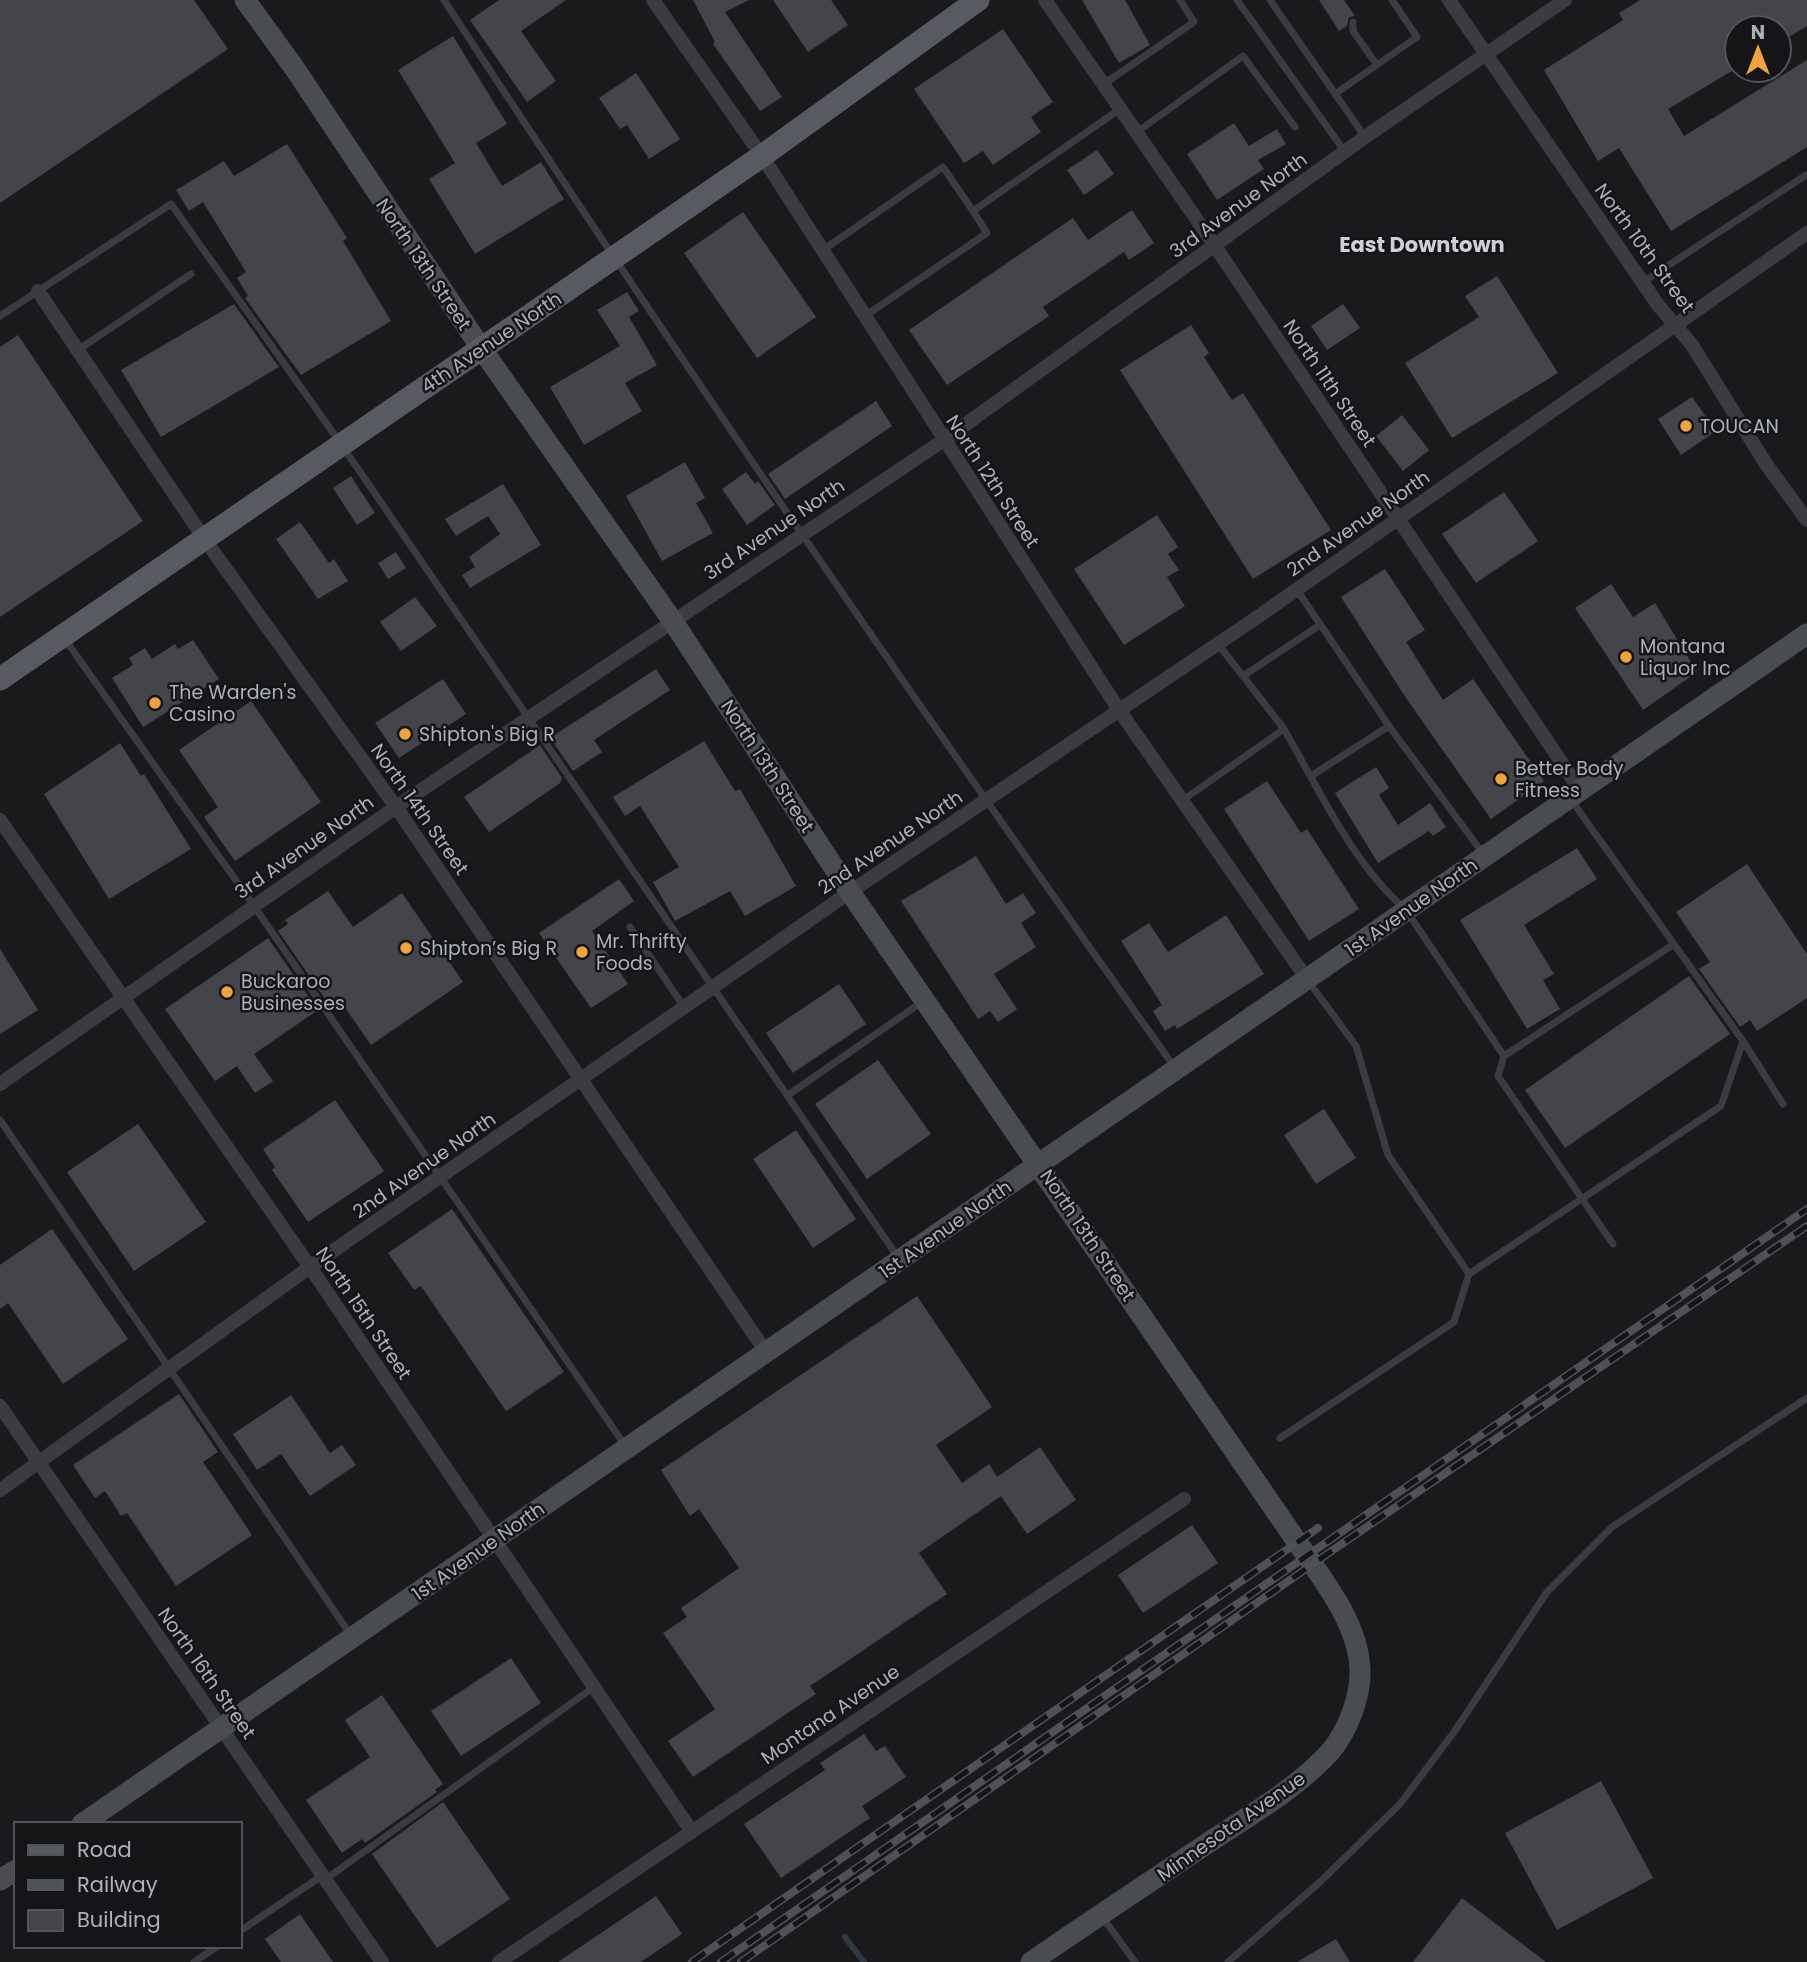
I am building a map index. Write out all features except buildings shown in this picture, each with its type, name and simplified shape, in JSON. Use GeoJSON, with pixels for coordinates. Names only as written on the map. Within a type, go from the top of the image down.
{"type":"FeatureCollection","features":[{"type":"Feature","properties":{"kind":"main road","name":"4th Avenue North"},"geometry":{"type":"LineString","coordinates":[[0,679],[202,537],[762,156],[978,0]]}},
{"type":"Feature","properties":{"kind":"street","name":"North 13th Street"},"geometry":{"type":"LineString","coordinates":[[245,0],[293,66],[481,348],[672,620],[850,891],[1291,1533]]}},
{"type":"Feature","properties":{"kind":"street","name":"North 12th Street"},"geometry":{"type":"LineString","coordinates":[[653,0],[762,156],[1119,710],[1307,979]]}},
{"type":"Feature","properties":{"kind":"street","name":"North 11th Street"},"geometry":{"type":"LineString","coordinates":[[1045,0],[1398,518],[1575,794]]}},
{"type":"Feature","properties":{"kind":"street","name":"North 10th Street"},"geometry":{"type":"LineString","coordinates":[[1449,0],[1643,282],[1692,345],[1766,464],[1807,520]]}},
{"type":"Feature","properties":{"kind":"street","name":"3rd Avenue North"},"geometry":{"type":"LineString","coordinates":[[0,1084],[396,807],[944,440],[1365,137],[1565,0]]}},
{"type":"Feature","properties":{"kind":"street","name":"2nd Avenue North"},"geometry":{"type":"LineString","coordinates":[[0,1490],[310,1267],[850,891],[1297,590],[1807,233]]}},
{"type":"Feature","properties":{"kind":"street","name":"North 14th Street"},"geometry":{"type":"LineString","coordinates":[[38,291],[202,537],[396,807],[766,1352]]}},
{"type":"Feature","properties":{"kind":"street","name":"1st Avenue North"},"geometry":{"type":"LineString","coordinates":[[85,1822],[1807,634]]}},
{"type":"Feature","properties":{"kind":"street","name":"North 15th Street"},"geometry":{"type":"LineString","coordinates":[[0,820],[310,1267],[692,1832]]}},
{"type":"Feature","properties":{"kind":"street","name":"North 16th Street"},"geometry":{"type":"LineString","coordinates":[[0,1406],[382,1962]]}},
{"type":"Feature","properties":{"kind":"street","name":"Montana Avenue"},"geometry":{"type":"LineString","coordinates":[[499,1962],[1184,1499]]}},
{"type":"Feature","properties":{"kind":"street","name":"Minnesota Avenue"},"geometry":{"type":"LineString","coordinates":[[1031,1962],[1281,1794],[1311,1771],[1331,1750],[1343,1731],[1358,1693],[1360,1669],[1357,1648],[1336,1602],[1291,1533]]}},
{"type":"Feature","properties":{"kind":"lane"},"geometry":{"type":"LineString","coordinates":[[444,0],[612,259],[804,533],[985,800],[1176,1069]]}},
{"type":"Feature","properties":{"kind":"lane"},"geometry":{"type":"LineString","coordinates":[[1103,84],[1194,22],[1180,0]]}},
{"type":"Feature","properties":{"kind":"lane"},"geometry":{"type":"LineString","coordinates":[[1237,0],[1345,152]]}},
{"type":"Feature","properties":{"kind":"lane"},"geometry":{"type":"LineString","coordinates":[[1270,0],[1365,137]]}},
{"type":"Feature","properties":{"kind":"lane"},"geometry":{"type":"LineString","coordinates":[[1335,94],[1418,37],[1392,0]]}},
{"type":"Feature","properties":{"kind":"lane"},"geometry":{"type":"LineString","coordinates":[[1353,22],[1353,31],[1377,65]]}},
{"type":"Feature","properties":{"kind":"lane"},"geometry":{"type":"LineString","coordinates":[[1342,29],[1353,31]]}},
{"type":"Feature","properties":{"kind":"lane"},"geometry":{"type":"LineString","coordinates":[[1137,133],[1243,56],[1295,127]]}},
{"type":"Feature","properties":{"kind":"lane"},"geometry":{"type":"LineString","coordinates":[[973,211],[1120,109]]}},
{"type":"Feature","properties":{"kind":"lane"},"geometry":{"type":"LineString","coordinates":[[822,250],[943,167],[973,211],[987,233],[864,316]]}},
{"type":"Feature","properties":{"kind":"lane"},"geometry":{"type":"LineString","coordinates":[[1643,282],[1806,175]]}},
{"type":"Feature","properties":{"kind":"lane"},"geometry":{"type":"LineString","coordinates":[[0,316],[171,204],[341,444],[527,718],[715,986],[900,1260]]}},
{"type":"Feature","properties":{"kind":"lane"},"geometry":{"type":"LineString","coordinates":[[77,350],[191,275]]}},
{"type":"Feature","properties":{"kind":"lane"},"geometry":{"type":"LineString","coordinates":[[1297,590],[1389,726],[1485,856]]}},
{"type":"Feature","properties":{"kind":"lane"},"geometry":{"type":"LineString","coordinates":[[1243,676],[1320,625]]}},
{"type":"Feature","properties":{"kind":"lane"},"geometry":{"type":"LineString","coordinates":[[62,636],[254,906],[627,1448]]}},
{"type":"Feature","properties":{"kind":"lane"},"geometry":{"type":"LineString","coordinates":[[1218,644],[1284,729],[1337,822],[1385,892],[1406,910],[1504,1056]]}},
{"type":"Feature","properties":{"kind":"lane"},"geometry":{"type":"LineString","coordinates":[[1311,776],[1389,726]]}},
{"type":"Feature","properties":{"kind":"lane"},"geometry":{"type":"LineString","coordinates":[[1182,800],[1284,729]]}},
{"type":"Feature","properties":{"kind":"lane"},"geometry":{"type":"LineString","coordinates":[[1575,794],[1783,1104]]}},
{"type":"Feature","properties":{"kind":"lane"},"geometry":{"type":"LineString","coordinates":[[630,927],[684,1007]]}},
{"type":"Feature","properties":{"kind":"lane"},"geometry":{"type":"LineString","coordinates":[[1613,1244],[1498,1076],[1504,1056],[1674,944]]}},
{"type":"Feature","properties":{"kind":"lane"},"geometry":{"type":"LineString","coordinates":[[1307,979],[1356,1046],[1388,1155],[1469,1274]]}},
{"type":"Feature","properties":{"kind":"lane"},"geometry":{"type":"LineString","coordinates":[[788,1095],[925,999]]}},
{"type":"Feature","properties":{"kind":"lane"},"geometry":{"type":"LineString","coordinates":[[1280,1438],[1454,1322],[1469,1274],[1721,1105],[1743,1041]]}},
{"type":"Feature","properties":{"kind":"lane"},"geometry":{"type":"LineString","coordinates":[[0,1121],[352,1637]]}},
{"type":"Feature","properties":{"kind":"lane"},"geometry":{"type":"LineString","coordinates":[[1228,1962],[1320,1882],[1400,1804],[1454,1732],[1547,1592],[1612,1527],[1807,1398]]}},
{"type":"Feature","properties":{"kind":"lane"},"geometry":{"type":"LineString","coordinates":[[242,1930],[324,1877],[594,1687]]}},
{"type":"Feature","properties":{"kind":"lane"},"geometry":{"type":"LineString","coordinates":[[1101,1914],[1135,1962]]}},
{"type":"Feature","properties":{"kind":"lane"},"geometry":{"type":"LineString","coordinates":[[194,1962],[215,1948]]}},
{"type":"Feature","properties":{"kind":"waterway"},"geometry":{"type":"LineString","coordinates":[[845,1937],[864,1962]]}},
{"type":"Feature","properties":{"kind":"railway"},"geometry":{"type":"LineString","coordinates":[[721,1962],[1807,1209]]}},
{"type":"Feature","properties":{"kind":"railway"},"geometry":{"type":"LineString","coordinates":[[741,1962],[1333,1550],[1807,1226]]}},
{"type":"Feature","properties":{"kind":"railway"},"geometry":{"type":"LineString","coordinates":[[692,1962],[1318,1528]]}},
{"type":"Feature","properties":{"kind":"place","name":"TOUCAN"},"geometry":{"type":"Point","coordinates":[1686,426]}},
{"type":"Feature","properties":{"kind":"place","name":"Montana Liquor Inc"},"geometry":{"type":"Point","coordinates":[1626,657]}},
{"type":"Feature","properties":{"kind":"place","name":"The Warden's Casino"},"geometry":{"type":"Point","coordinates":[155,703]}},
{"type":"Feature","properties":{"kind":"place","name":"Shipton's Big R"},"geometry":{"type":"Point","coordinates":[405,734]}},
{"type":"Feature","properties":{"kind":"place","name":"Better Body Fitness"},"geometry":{"type":"Point","coordinates":[1501,779]}},
{"type":"Feature","properties":{"kind":"place","name":"Shipton’s Big R"},"geometry":{"type":"Point","coordinates":[406,948]}},
{"type":"Feature","properties":{"kind":"place","name":"Mr. Thrifty Foods"},"geometry":{"type":"Point","coordinates":[582,952]}},
{"type":"Feature","properties":{"kind":"place","name":"Buckaroo Businesses"},"geometry":{"type":"Point","coordinates":[227,992]}},
{"type":"Feature","properties":{"kind":"district","name":"East Downtown"},"geometry":{"type":"Point","coordinates":[1422,245]}}]}
